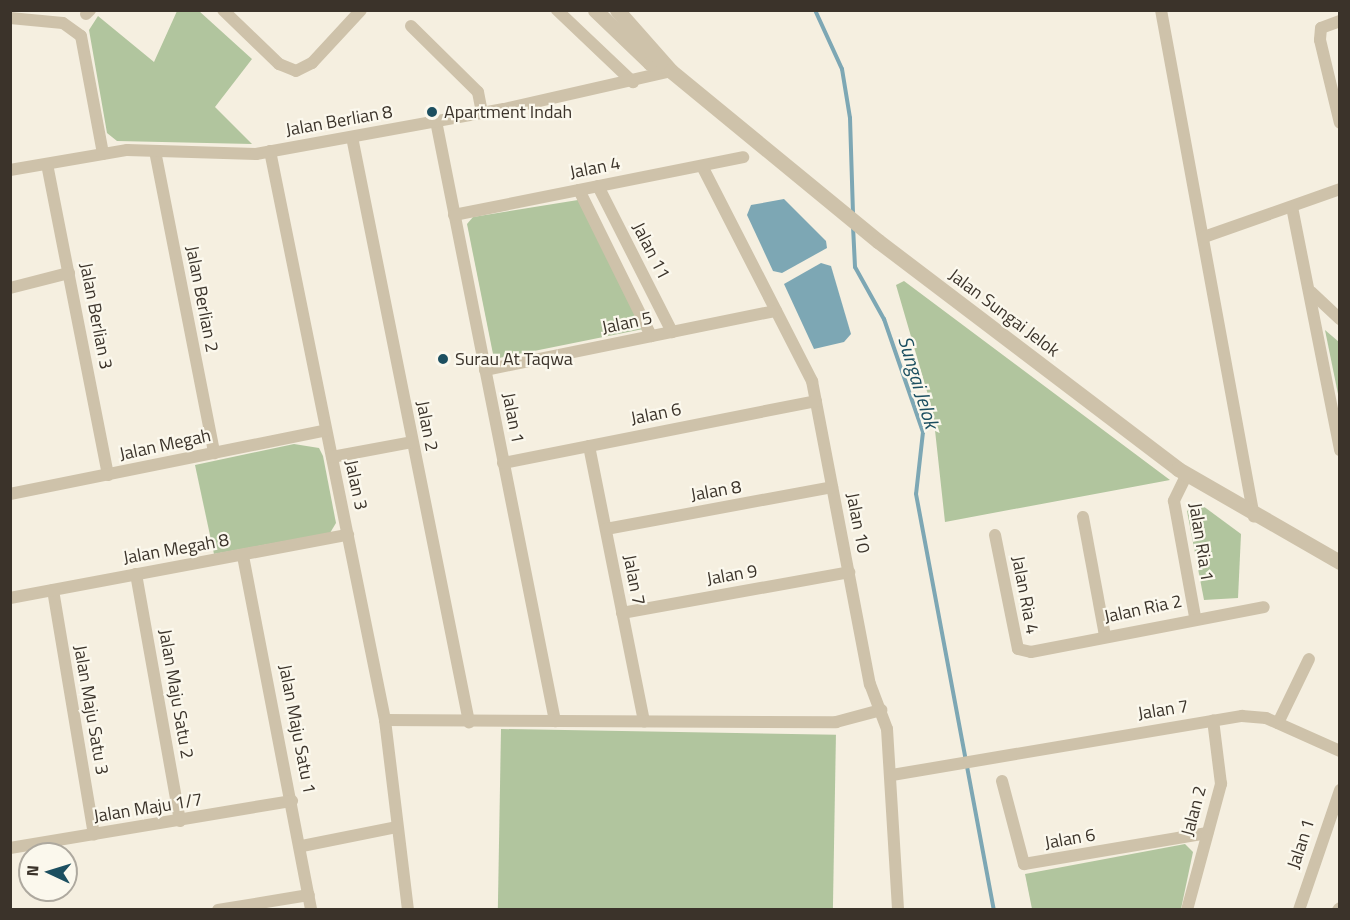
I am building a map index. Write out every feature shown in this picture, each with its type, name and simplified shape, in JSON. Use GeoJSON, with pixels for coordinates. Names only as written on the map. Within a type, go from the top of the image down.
{"type":"FeatureCollection","features":[{"type":"Feature","properties":{"kind":"street"},"geometry":{"type":"LineString","coordinates":[[223,10],[279,64],[296,71],[312,63],[361,10]]}},
{"type":"Feature","properties":{"kind":"street"},"geometry":{"type":"LineString","coordinates":[[557,10],[633,82]]}},
{"type":"Feature","properties":{"kind":"street","name":"Jalan Sungai Jelok"},"geometry":{"type":"LineString","coordinates":[[595,10],[650,63],[668,68]]}},
{"type":"Feature","properties":{"kind":"street","name":"Jalan Sungai Jelok"},"geometry":{"type":"LineString","coordinates":[[617,10],[668,68],[878,241],[1187,474],[1254,517],[1340,562]]}},
{"type":"Feature","properties":{"kind":"street"},"geometry":{"type":"LineString","coordinates":[[1161,10],[1254,517]]}},
{"type":"Feature","properties":{"kind":"street"},"geometry":{"type":"LineString","coordinates":[[10,18],[63,23],[81,36],[103,154]]}},
{"type":"Feature","properties":{"kind":"street"},"geometry":{"type":"LineString","coordinates":[[1340,21],[1321,28],[1320,40],[1340,123]]}},
{"type":"Feature","properties":{"kind":"street"},"geometry":{"type":"LineString","coordinates":[[411,26],[478,92],[482,112]]}},
{"type":"Feature","properties":{"kind":"street","name":"Jalan Berlian 8"},"geometry":{"type":"LineString","coordinates":[[10,170],[103,154],[155,151],[270,152],[436,122],[633,82],[668,68]]}},
{"type":"Feature","properties":{"kind":"street","name":"Jalan 1"},"geometry":{"type":"LineString","coordinates":[[436,122],[555,721]]}},
{"type":"Feature","properties":{"kind":"street","name":"Jalan 2"},"geometry":{"type":"LineString","coordinates":[[352,137],[469,722]]}},
{"type":"Feature","properties":{"kind":"street","name":"Jalan Berlian 2"},"geometry":{"type":"LineString","coordinates":[[155,151],[214,453]]}},
{"type":"Feature","properties":{"kind":"street","name":"Jalan 3"},"geometry":{"type":"LineString","coordinates":[[270,152],[385,720],[396,827],[408,909]]}},
{"type":"Feature","properties":{"kind":"street","name":"Jalan 4"},"geometry":{"type":"LineString","coordinates":[[454,214],[743,157]]}},
{"type":"Feature","properties":{"kind":"street","name":"Jalan Berlian 3"},"geometry":{"type":"LineString","coordinates":[[47,164],[108,475]]}},
{"type":"Feature","properties":{"kind":"street","name":"Jalan 10"},"geometry":{"type":"LineString","coordinates":[[702,165],[812,381],[870,684],[881,710],[892,775],[898,909]]}},
{"type":"Feature","properties":{"kind":"street","name":"Jalan 11"},"geometry":{"type":"LineString","coordinates":[[598,186],[672,332]]}},
{"type":"Feature","properties":{"kind":"street"},"geometry":{"type":"LineString","coordinates":[[1204,237],[1340,189]]}},
{"type":"Feature","properties":{"kind":"street","name":"Jalan 11"},"geometry":{"type":"LineString","coordinates":[[579,190],[651,336]]}},
{"type":"Feature","properties":{"kind":"street"},"geometry":{"type":"LineString","coordinates":[[1293,207],[1340,450]]}},
{"type":"Feature","properties":{"kind":"street"},"geometry":{"type":"LineString","coordinates":[[10,288],[69,273]]}},
{"type":"Feature","properties":{"kind":"street"},"geometry":{"type":"LineString","coordinates":[[1311,292],[1340,319]]}},
{"type":"Feature","properties":{"kind":"street","name":"Jalan 5"},"geometry":{"type":"LineString","coordinates":[[485,370],[776,311]]}},
{"type":"Feature","properties":{"kind":"street","name":"Jalan 6"},"geometry":{"type":"LineString","coordinates":[[503,463],[816,401]]}},
{"type":"Feature","properties":{"kind":"street","name":"Jalan Megah"},"geometry":{"type":"LineString","coordinates":[[10,494],[326,430]]}},
{"type":"Feature","properties":{"kind":"street"},"geometry":{"type":"LineString","coordinates":[[332,457],[412,442]]}},
{"type":"Feature","properties":{"kind":"street","name":"Jalan 7"},"geometry":{"type":"LineString","coordinates":[[589,446],[644,722]]}},
{"type":"Feature","properties":{"kind":"street","name":"Jalan Ria 1"},"geometry":{"type":"LineString","coordinates":[[1187,474],[1174,501],[1195,616]]}},
{"type":"Feature","properties":{"kind":"street","name":"Jalan 8"},"geometry":{"type":"LineString","coordinates":[[606,529],[832,487]]}},
{"type":"Feature","properties":{"kind":"street"},"geometry":{"type":"LineString","coordinates":[[1083,517],[1105,636]]}},
{"type":"Feature","properties":{"kind":"street","name":"Jalan Megah 8"},"geometry":{"type":"LineString","coordinates":[[10,597],[348,535]]}},
{"type":"Feature","properties":{"kind":"street","name":"Jalan Ria 4"},"geometry":{"type":"LineString","coordinates":[[995,535],[1012,640],[1018,649],[1031,652]]}},
{"type":"Feature","properties":{"kind":"street","name":"Jalan Maju Satu 1"},"geometry":{"type":"LineString","coordinates":[[243,556],[302,846],[311,909]]}},
{"type":"Feature","properties":{"kind":"street","name":"Jalan 9"},"geometry":{"type":"LineString","coordinates":[[622,613],[849,572]]}},
{"type":"Feature","properties":{"kind":"street","name":"Jalan Maju Satu 2"},"geometry":{"type":"LineString","coordinates":[[136,574],[180,821]]}},
{"type":"Feature","properties":{"kind":"street","name":"Jalan Maju Satu 3"},"geometry":{"type":"LineString","coordinates":[[53,590],[94,835]]}},
{"type":"Feature","properties":{"kind":"street","name":"Jalan Ria 2"},"geometry":{"type":"LineString","coordinates":[[1031,652],[1195,616],[1264,607]]}},
{"type":"Feature","properties":{"kind":"street"},"geometry":{"type":"LineString","coordinates":[[1278,723],[1309,659]]}},
{"type":"Feature","properties":{"kind":"street"},"geometry":{"type":"LineString","coordinates":[[385,720],[836,722],[881,710]]}},
{"type":"Feature","properties":{"kind":"street","name":"Jalan 7"},"geometry":{"type":"LineString","coordinates":[[892,775],[932,771],[1242,716],[1278,723],[1340,751]]}},
{"type":"Feature","properties":{"kind":"street","name":"Jalan 2"},"geometry":{"type":"LineString","coordinates":[[1187,909],[1221,784],[1213,720]]}},
{"type":"Feature","properties":{"kind":"street","name":"Jalan 6"},"geometry":{"type":"LineString","coordinates":[[1002,782],[1024,864],[1207,833]]}},
{"type":"Feature","properties":{"kind":"street","name":"Jalan 1"},"geometry":{"type":"LineString","coordinates":[[1299,909],[1340,790]]}},
{"type":"Feature","properties":{"kind":"street","name":"Jalan Maju 1/7"},"geometry":{"type":"LineString","coordinates":[[10,848],[292,801]]}},
{"type":"Feature","properties":{"kind":"street"},"geometry":{"type":"LineString","coordinates":[[302,846],[396,827]]}},
{"type":"Feature","properties":{"kind":"street"},"geometry":{"type":"LineString","coordinates":[[218,909],[309,895]]}},
{"type":"Feature","properties":{"kind":"green space"},"geometry":{"type":"Polygon","coordinates":[[[177,11],[199,11],[252,59],[215,107],[252,144],[117,141],[107,133],[89,30],[98,16],[154,62],[177,11]]]}},
{"type":"Feature","properties":{"kind":"green space"},"geometry":{"type":"Polygon","coordinates":[[[578,200],[643,329],[494,359],[467,224],[473,217],[578,200]]]}},
{"type":"Feature","properties":{"kind":"green space"},"geometry":{"type":"Polygon","coordinates":[[[904,281],[1170,480],[945,522],[933,412],[896,285],[904,281]]]}},
{"type":"Feature","properties":{"kind":"green space"},"geometry":{"type":"Polygon","coordinates":[[[1325,330],[1339,342],[1339,399],[1325,330]]]}},
{"type":"Feature","properties":{"kind":"green space"},"geometry":{"type":"Polygon","coordinates":[[[294,444],[319,448],[323,456],[336,523],[330,533],[214,554],[195,465],[294,444]]]}},
{"type":"Feature","properties":{"kind":"green space"},"geometry":{"type":"Polygon","coordinates":[[[1199,503],[1241,534],[1238,598],[1204,600],[1187,511],[1199,503]]]}},
{"type":"Feature","properties":{"kind":"green space"},"geometry":{"type":"Polygon","coordinates":[[[501,729],[836,735],[833,910],[498,909],[501,729]]]}},
{"type":"Feature","properties":{"kind":"green space"},"geometry":{"type":"Polygon","coordinates":[[[1185,844],[1193,852],[1181,909],[1032,909],[1025,874],[1185,844]]]}},
{"type":"Feature","properties":{"kind":"water"},"geometry":{"type":"Polygon","coordinates":[[[784,199],[826,241],[827,248],[782,273],[773,271],[747,215],[751,205],[784,199]]]}},
{"type":"Feature","properties":{"kind":"water"},"geometry":{"type":"Polygon","coordinates":[[[821,263],[831,266],[851,334],[844,342],[814,349],[784,284],[821,263]]]}},
{"type":"Feature","properties":{"kind":"waterway","name":"Sungai Jelok"},"geometry":{"type":"LineString","coordinates":[[815,10],[842,69],[850,118],[853,213]]}},
{"type":"Feature","properties":{"kind":"waterway","name":"Sungai Jelok"},"geometry":{"type":"LineString","coordinates":[[853,226],[855,267],[884,319],[923,432],[916,494],[994,910]]}},
{"type":"Feature","properties":{"kind":"place","name":"Apartment Indah"},"geometry":{"type":"Point","coordinates":[432,112]}},
{"type":"Feature","properties":{"kind":"place","name":"Surau At Taqwa"},"geometry":{"type":"Point","coordinates":[443,359]}}]}
